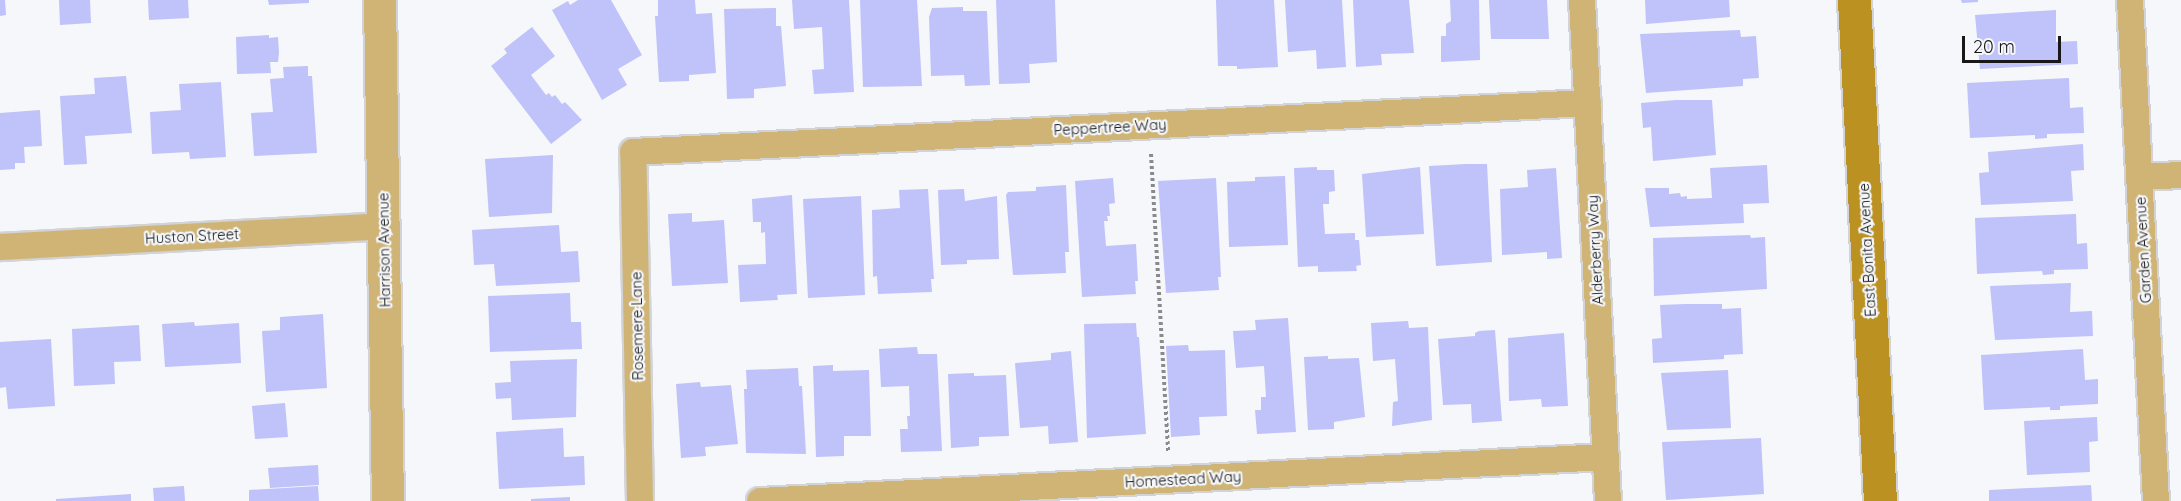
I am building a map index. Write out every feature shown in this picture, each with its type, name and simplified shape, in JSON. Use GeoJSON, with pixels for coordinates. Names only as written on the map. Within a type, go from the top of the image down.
{"type":"FeatureCollection","features":[{"type":"Feature","properties":{"kind":"main road","name":"East Bonita Avenue"},"geometry":{"type":"LineString","coordinates":[[1854,0],[1880,501]]}},
{"type":"Feature","properties":{"kind":"street","name":"Harrison Avenue"},"geometry":{"type":"LineString","coordinates":[[380,0],[388,501]]}},
{"type":"Feature","properties":{"kind":"street","name":"Alderberry Way"},"geometry":{"type":"LineString","coordinates":[[1582,0],[1608,501]]}},
{"type":"Feature","properties":{"kind":"street","name":"Garden Avenue"},"geometry":{"type":"LineString","coordinates":[[2130,0],[2156,501]]}},
{"type":"Feature","properties":{"kind":"street","name":"Peppertree Way"},"geometry":{"type":"LineString","coordinates":[[633,152],[1588,103]]}},
{"type":"Feature","properties":{"kind":"street","name":"Rosemere Lane"},"geometry":{"type":"LineString","coordinates":[[633,152],[640,501]]}},
{"type":"Feature","properties":{"kind":"street"},"geometry":{"type":"LineString","coordinates":[[2139,177],[2181,175]]}},
{"type":"Feature","properties":{"kind":"street","name":"Huston Street"},"geometry":{"type":"LineString","coordinates":[[0,247],[383,226]]}},
{"type":"Feature","properties":{"kind":"street","name":"Homestead Way"},"geometry":{"type":"LineString","coordinates":[[760,501],[1606,458]]}},
{"type":"Feature","properties":{"kind":"path"},"geometry":{"type":"LineString","coordinates":[[1150,125],[1169,480]]}},
{"type":"Feature","properties":{"kind":"building"},"geometry":{"type":"Polygon","coordinates":[[[0,0],[5,0],[6,15],[0,16],[0,0]]]}},
{"type":"Feature","properties":{"kind":"building"},"geometry":{"type":"Polygon","coordinates":[[[59,0],[90,0],[91,23],[60,25],[59,0]]]}},
{"type":"Feature","properties":{"kind":"building"},"geometry":{"type":"Polygon","coordinates":[[[148,0],[188,0],[189,18],[149,20],[148,0]]]}},
{"type":"Feature","properties":{"kind":"building"},"geometry":{"type":"Polygon","coordinates":[[[268,0],[309,0],[309,3],[269,5],[268,0]]]}},
{"type":"Feature","properties":{"kind":"building"},"geometry":{"type":"Polygon","coordinates":[[[578,0],[611,0],[642,55],[618,69],[627,85],[602,100],[552,10],[568,1],[570,5],[578,0]]]}},
{"type":"Feature","properties":{"kind":"building"},"geometry":{"type":"Polygon","coordinates":[[[658,0],[695,0],[696,14],[712,13],[716,73],[689,75],[689,81],[659,82],[655,16],[658,16],[658,0]]]}},
{"type":"Feature","properties":{"kind":"building"},"geometry":{"type":"Polygon","coordinates":[[[792,0],[849,0],[854,92],[814,94],[812,70],[824,69],[822,27],[794,29],[792,0]]]}},
{"type":"Feature","properties":{"kind":"building"},"geometry":{"type":"Polygon","coordinates":[[[860,0],[917,0],[922,86],[863,87],[860,0]]]}},
{"type":"Feature","properties":{"kind":"building"},"geometry":{"type":"Polygon","coordinates":[[[996,0],[1055,0],[1057,62],[1029,64],[1030,83],[999,84],[996,0]]]}},
{"type":"Feature","properties":{"kind":"building"},"geometry":{"type":"Polygon","coordinates":[[[1216,0],[1274,0],[1278,67],[1237,69],[1237,66],[1218,66],[1216,0]]]}},
{"type":"Feature","properties":{"kind":"building"},"geometry":{"type":"Polygon","coordinates":[[[1285,0],[1342,0],[1346,67],[1317,69],[1316,50],[1288,52],[1285,0]]]}},
{"type":"Feature","properties":{"kind":"building"},"geometry":{"type":"Polygon","coordinates":[[[1353,0],[1409,0],[1414,53],[1381,54],[1382,65],[1356,67],[1353,0]]]}},
{"type":"Feature","properties":{"kind":"building"},"geometry":{"type":"Polygon","coordinates":[[[1450,0],[1479,0],[1480,60],[1441,62],[1441,36],[1446,36],[1446,24],[1451,21],[1450,0]]]}},
{"type":"Feature","properties":{"kind":"building"},"geometry":{"type":"Polygon","coordinates":[[[1489,0],[1547,0],[1549,39],[1491,39],[1489,0]]]}},
{"type":"Feature","properties":{"kind":"building"},"geometry":{"type":"Polygon","coordinates":[[[1645,0],[1729,0],[1730,17],[1646,24],[1645,0]]]}},
{"type":"Feature","properties":{"kind":"building"},"geometry":{"type":"Polygon","coordinates":[[[1961,0],[1978,0],[1978,2],[1962,3],[1961,0]]]}},
{"type":"Feature","properties":{"kind":"building"},"geometry":{"type":"Polygon","coordinates":[[[963,7],[963,11],[987,11],[990,85],[965,86],[964,75],[931,76],[929,17],[932,8],[963,7]]]}},
{"type":"Feature","properties":{"kind":"building"},"geometry":{"type":"Polygon","coordinates":[[[776,8],[776,26],[781,26],[786,86],[754,89],[754,98],[727,99],[724,9],[776,8]]]}},
{"type":"Feature","properties":{"kind":"building"},"geometry":{"type":"Polygon","coordinates":[[[2056,10],[2056,42],[2077,41],[2078,64],[1980,69],[1975,15],[2056,10]]]}},
{"type":"Feature","properties":{"kind":"building"},"geometry":{"type":"Polygon","coordinates":[[[532,27],[555,56],[531,75],[546,95],[549,93],[552,97],[555,95],[562,104],[565,102],[582,120],[551,144],[491,66],[507,53],[504,49],[532,27]]]}},
{"type":"Feature","properties":{"kind":"building"},"geometry":{"type":"Polygon","coordinates":[[[1740,30],[1741,37],[1756,36],[1759,78],[1743,79],[1743,86],[1646,93],[1640,34],[1740,30]]]}},
{"type":"Feature","properties":{"kind":"building"},"geometry":{"type":"Polygon","coordinates":[[[269,35],[269,38],[278,37],[279,53],[278,62],[270,62],[271,73],[237,74],[236,37],[269,35]]]}},
{"type":"Feature","properties":{"kind":"building"},"geometry":{"type":"Polygon","coordinates":[[[308,66],[308,76],[312,76],[317,153],[254,156],[251,113],[273,112],[270,79],[284,78],[283,67],[308,66]]]}},
{"type":"Feature","properties":{"kind":"building"},"geometry":{"type":"Polygon","coordinates":[[[126,76],[132,133],[85,136],[87,164],[64,165],[60,96],[95,94],[94,78],[126,76]]]}},
{"type":"Feature","properties":{"kind":"building"},"geometry":{"type":"Polygon","coordinates":[[[2069,78],[2070,108],[2083,107],[2084,133],[2047,134],[2047,138],[2035,139],[2035,135],[1970,138],[1967,83],[2069,78]]]}},
{"type":"Feature","properties":{"kind":"building"},"geometry":{"type":"Polygon","coordinates":[[[221,82],[226,157],[190,159],[189,152],[152,154],[150,112],[181,110],[179,84],[221,82]]]}},
{"type":"Feature","properties":{"kind":"building"},"geometry":{"type":"Polygon","coordinates":[[[1712,100],[1716,155],[1653,161],[1651,127],[1643,128],[1641,103],[1712,100]]]}},
{"type":"Feature","properties":{"kind":"building"},"geometry":{"type":"Polygon","coordinates":[[[40,110],[42,146],[24,147],[25,163],[15,163],[15,169],[0,170],[0,113],[40,110]]]}},
{"type":"Feature","properties":{"kind":"building"},"geometry":{"type":"Polygon","coordinates":[[[2083,144],[2084,170],[2071,171],[2073,201],[1981,205],[1979,173],[1989,172],[1988,152],[2083,144]]]}},
{"type":"Feature","properties":{"kind":"building"},"geometry":{"type":"Polygon","coordinates":[[[553,155],[552,213],[489,217],[485,159],[553,155]]]}},
{"type":"Feature","properties":{"kind":"building"},"geometry":{"type":"Polygon","coordinates":[[[1487,164],[1492,262],[1436,266],[1429,166],[1487,164]]]}},
{"type":"Feature","properties":{"kind":"building"},"geometry":{"type":"Polygon","coordinates":[[[1767,165],[1769,203],[1743,204],[1744,223],[1650,227],[1645,188],[1669,188],[1669,194],[1680,193],[1681,197],[1687,196],[1687,199],[1712,198],[1710,168],[1767,165]]]}},
{"type":"Feature","properties":{"kind":"building"},"geometry":{"type":"Polygon","coordinates":[[[1317,167],[1317,170],[1334,170],[1335,191],[1329,192],[1329,204],[1323,204],[1325,234],[1355,233],[1355,240],[1359,240],[1361,265],[1356,266],[1357,271],[1318,272],[1318,266],[1298,267],[1294,168],[1317,167]]]}},
{"type":"Feature","properties":{"kind":"building"},"geometry":{"type":"Polygon","coordinates":[[[1420,167],[1424,234],[1366,237],[1362,174],[1420,167]]]}},
{"type":"Feature","properties":{"kind":"building"},"geometry":{"type":"Polygon","coordinates":[[[1556,168],[1562,258],[1547,259],[1547,252],[1502,255],[1500,189],[1528,187],[1527,170],[1556,168]]]}},
{"type":"Feature","properties":{"kind":"building"},"geometry":{"type":"Polygon","coordinates":[[[1285,176],[1288,245],[1229,247],[1227,182],[1255,181],[1255,177],[1285,176]]]}},
{"type":"Feature","properties":{"kind":"building"},"geometry":{"type":"Polygon","coordinates":[[[1113,178],[1115,203],[1109,204],[1110,216],[1107,216],[1108,221],[1104,221],[1106,246],[1136,244],[1138,281],[1135,281],[1136,294],[1082,297],[1075,181],[1113,178]]]}},
{"type":"Feature","properties":{"kind":"building"},"geometry":{"type":"Polygon","coordinates":[[[1216,178],[1221,277],[1218,277],[1219,290],[1166,293],[1158,181],[1216,178]]]}},
{"type":"Feature","properties":{"kind":"building"},"geometry":{"type":"Polygon","coordinates":[[[1066,185],[1069,252],[1065,252],[1066,273],[1013,275],[1006,195],[1008,192],[1036,191],[1036,187],[1066,185]]]}},
{"type":"Feature","properties":{"kind":"building"},"geometry":{"type":"Polygon","coordinates":[[[928,189],[934,279],[931,279],[932,292],[878,294],[877,276],[873,277],[872,210],[900,208],[899,190],[928,189]]]}},
{"type":"Feature","properties":{"kind":"building"},"geometry":{"type":"Polygon","coordinates":[[[964,189],[965,201],[997,196],[999,259],[967,260],[967,264],[941,265],[938,190],[964,189]]]}},
{"type":"Feature","properties":{"kind":"building"},"geometry":{"type":"Polygon","coordinates":[[[792,195],[797,294],[777,295],[778,300],[740,302],[738,265],[766,264],[765,232],[761,233],[761,222],[753,222],[752,199],[792,195]]]}},
{"type":"Feature","properties":{"kind":"building"},"geometry":{"type":"Polygon","coordinates":[[[861,196],[865,295],[808,298],[803,199],[861,196]]]}},
{"type":"Feature","properties":{"kind":"building"},"geometry":{"type":"Polygon","coordinates":[[[692,213],[692,222],[724,220],[728,283],[672,286],[668,214],[692,213]]]}},
{"type":"Feature","properties":{"kind":"building"},"geometry":{"type":"Polygon","coordinates":[[[2076,214],[2077,244],[2087,243],[2088,269],[2054,270],[2054,274],[2043,275],[2042,271],[1977,274],[1975,218],[2076,214]]]}},
{"type":"Feature","properties":{"kind":"building"},"geometry":{"type":"Polygon","coordinates":[[[559,225],[561,252],[578,251],[580,282],[496,286],[494,264],[474,265],[472,230],[559,225]]]}},
{"type":"Feature","properties":{"kind":"building"},"geometry":{"type":"Polygon","coordinates":[[[1750,235],[1751,238],[1765,237],[1767,289],[1654,296],[1653,238],[1750,235]]]}},
{"type":"Feature","properties":{"kind":"building"},"geometry":{"type":"Polygon","coordinates":[[[2071,283],[2070,312],[2092,311],[2093,336],[1995,340],[1990,286],[2071,283]]]}},
{"type":"Feature","properties":{"kind":"building"},"geometry":{"type":"Polygon","coordinates":[[[570,293],[571,322],[581,322],[582,349],[490,352],[488,296],[570,293]]]}},
{"type":"Feature","properties":{"kind":"building"},"geometry":{"type":"Polygon","coordinates":[[[1722,304],[1722,309],[1741,308],[1743,354],[1724,355],[1724,359],[1653,363],[1652,339],[1662,338],[1660,305],[1722,304]]]}},
{"type":"Feature","properties":{"kind":"building"},"geometry":{"type":"Polygon","coordinates":[[[323,314],[327,388],[266,392],[262,331],[280,330],[280,317],[323,314]]]}},
{"type":"Feature","properties":{"kind":"building"},"geometry":{"type":"Polygon","coordinates":[[[1288,318],[1296,432],[1257,434],[1255,410],[1261,410],[1261,397],[1266,397],[1264,366],[1236,368],[1233,331],[1256,330],[1255,320],[1288,318]]]}},
{"type":"Feature","properties":{"kind":"building"},"geometry":{"type":"Polygon","coordinates":[[[1408,321],[1409,328],[1428,327],[1432,420],[1392,426],[1393,402],[1398,401],[1395,359],[1373,361],[1371,323],[1408,321]]]}},
{"type":"Feature","properties":{"kind":"building"},"geometry":{"type":"Polygon","coordinates":[[[194,322],[195,326],[239,323],[241,363],[165,367],[162,324],[194,322]]]}},
{"type":"Feature","properties":{"kind":"building"},"geometry":{"type":"Polygon","coordinates":[[[1136,323],[1146,434],[1087,438],[1084,324],[1136,323]]]}},
{"type":"Feature","properties":{"kind":"building"},"geometry":{"type":"Polygon","coordinates":[[[139,325],[141,361],[114,362],[115,384],[74,386],[72,329],[139,325]]]}},
{"type":"Feature","properties":{"kind":"building"},"geometry":{"type":"Polygon","coordinates":[[[1495,330],[1502,421],[1472,423],[1471,404],[1443,405],[1438,339],[1475,336],[1475,333],[1479,331],[1495,330]]]}},
{"type":"Feature","properties":{"kind":"building"},"geometry":{"type":"Polygon","coordinates":[[[1564,333],[1568,406],[1542,407],[1541,399],[1509,401],[1508,338],[1564,333]]]}},
{"type":"Feature","properties":{"kind":"building"},"geometry":{"type":"Polygon","coordinates":[[[51,339],[55,406],[8,409],[6,387],[0,388],[0,342],[51,339]]]}},
{"type":"Feature","properties":{"kind":"building"},"geometry":{"type":"Polygon","coordinates":[[[1188,345],[1189,351],[1225,350],[1227,416],[1199,417],[1200,435],[1171,437],[1166,346],[1188,345]]]}},
{"type":"Feature","properties":{"kind":"building"},"geometry":{"type":"Polygon","coordinates":[[[917,347],[918,354],[937,354],[942,451],[901,452],[900,429],[908,429],[907,416],[910,416],[909,386],[881,387],[879,349],[917,347]]]}},
{"type":"Feature","properties":{"kind":"building"},"geometry":{"type":"Polygon","coordinates":[[[2083,349],[2085,380],[2098,379],[2098,404],[2060,406],[2060,410],[2050,410],[2050,407],[1984,410],[1981,355],[2083,349]]]}},
{"type":"Feature","properties":{"kind":"building"},"geometry":{"type":"Polygon","coordinates":[[[1071,351],[1078,442],[1049,444],[1048,426],[1020,428],[1015,363],[1051,360],[1051,353],[1071,351]]]}},
{"type":"Feature","properties":{"kind":"building"},"geometry":{"type":"Polygon","coordinates":[[[1328,356],[1328,359],[1359,358],[1365,417],[1334,422],[1334,429],[1308,430],[1304,357],[1328,356]]]}},
{"type":"Feature","properties":{"kind":"building"},"geometry":{"type":"Polygon","coordinates":[[[577,359],[576,417],[512,420],[511,398],[496,399],[495,383],[511,382],[510,361],[577,359]]]}},
{"type":"Feature","properties":{"kind":"building"},"geometry":{"type":"Polygon","coordinates":[[[833,365],[833,371],[869,370],[871,436],[844,436],[844,456],[816,457],[813,366],[833,365]]]}},
{"type":"Feature","properties":{"kind":"building"},"geometry":{"type":"Polygon","coordinates":[[[798,368],[799,386],[802,386],[806,454],[746,453],[744,389],[747,389],[746,370],[798,368]]]}},
{"type":"Feature","properties":{"kind":"building"},"geometry":{"type":"Polygon","coordinates":[[[1728,370],[1731,428],[1667,430],[1661,373],[1728,370]]]}},
{"type":"Feature","properties":{"kind":"building"},"geometry":{"type":"Polygon","coordinates":[[[974,373],[974,376],[1006,375],[1009,436],[979,437],[979,446],[951,448],[948,374],[974,373]]]}},
{"type":"Feature","properties":{"kind":"building"},"geometry":{"type":"Polygon","coordinates":[[[700,382],[701,387],[731,385],[738,444],[705,447],[706,456],[681,458],[676,384],[700,382]]]}},
{"type":"Feature","properties":{"kind":"building"},"geometry":{"type":"Polygon","coordinates":[[[285,403],[288,437],[255,439],[252,406],[285,403]]]}},
{"type":"Feature","properties":{"kind":"building"},"geometry":{"type":"Polygon","coordinates":[[[2097,417],[2098,441],[2089,442],[2090,472],[2027,475],[2024,421],[2097,417]]]}},
{"type":"Feature","properties":{"kind":"building"},"geometry":{"type":"Polygon","coordinates":[[[563,428],[564,457],[584,456],[585,485],[499,489],[496,432],[563,428]]]}},
{"type":"Feature","properties":{"kind":"building"},"geometry":{"type":"Polygon","coordinates":[[[1761,438],[1764,494],[1666,500],[1662,442],[1761,438]]]}},
{"type":"Feature","properties":{"kind":"building"},"geometry":{"type":"Polygon","coordinates":[[[318,465],[319,485],[270,488],[268,468],[318,465]]]}},
{"type":"Feature","properties":{"kind":"building"},"geometry":{"type":"Polygon","coordinates":[[[2091,485],[2092,501],[1989,501],[1989,490],[2091,485]]]}},
{"type":"Feature","properties":{"kind":"building"},"geometry":{"type":"Polygon","coordinates":[[[184,486],[185,501],[154,501],[153,488],[184,486]]]}},
{"type":"Feature","properties":{"kind":"building"},"geometry":{"type":"Polygon","coordinates":[[[318,486],[319,501],[249,501],[249,490],[318,486]]]}},
{"type":"Feature","properties":{"kind":"building"},"geometry":{"type":"Polygon","coordinates":[[[131,494],[131,501],[56,501],[56,499],[131,494]]]}},
{"type":"Feature","properties":{"kind":"building"},"geometry":{"type":"Polygon","coordinates":[[[570,497],[570,501],[531,501],[531,499],[570,497]]]}}]}
